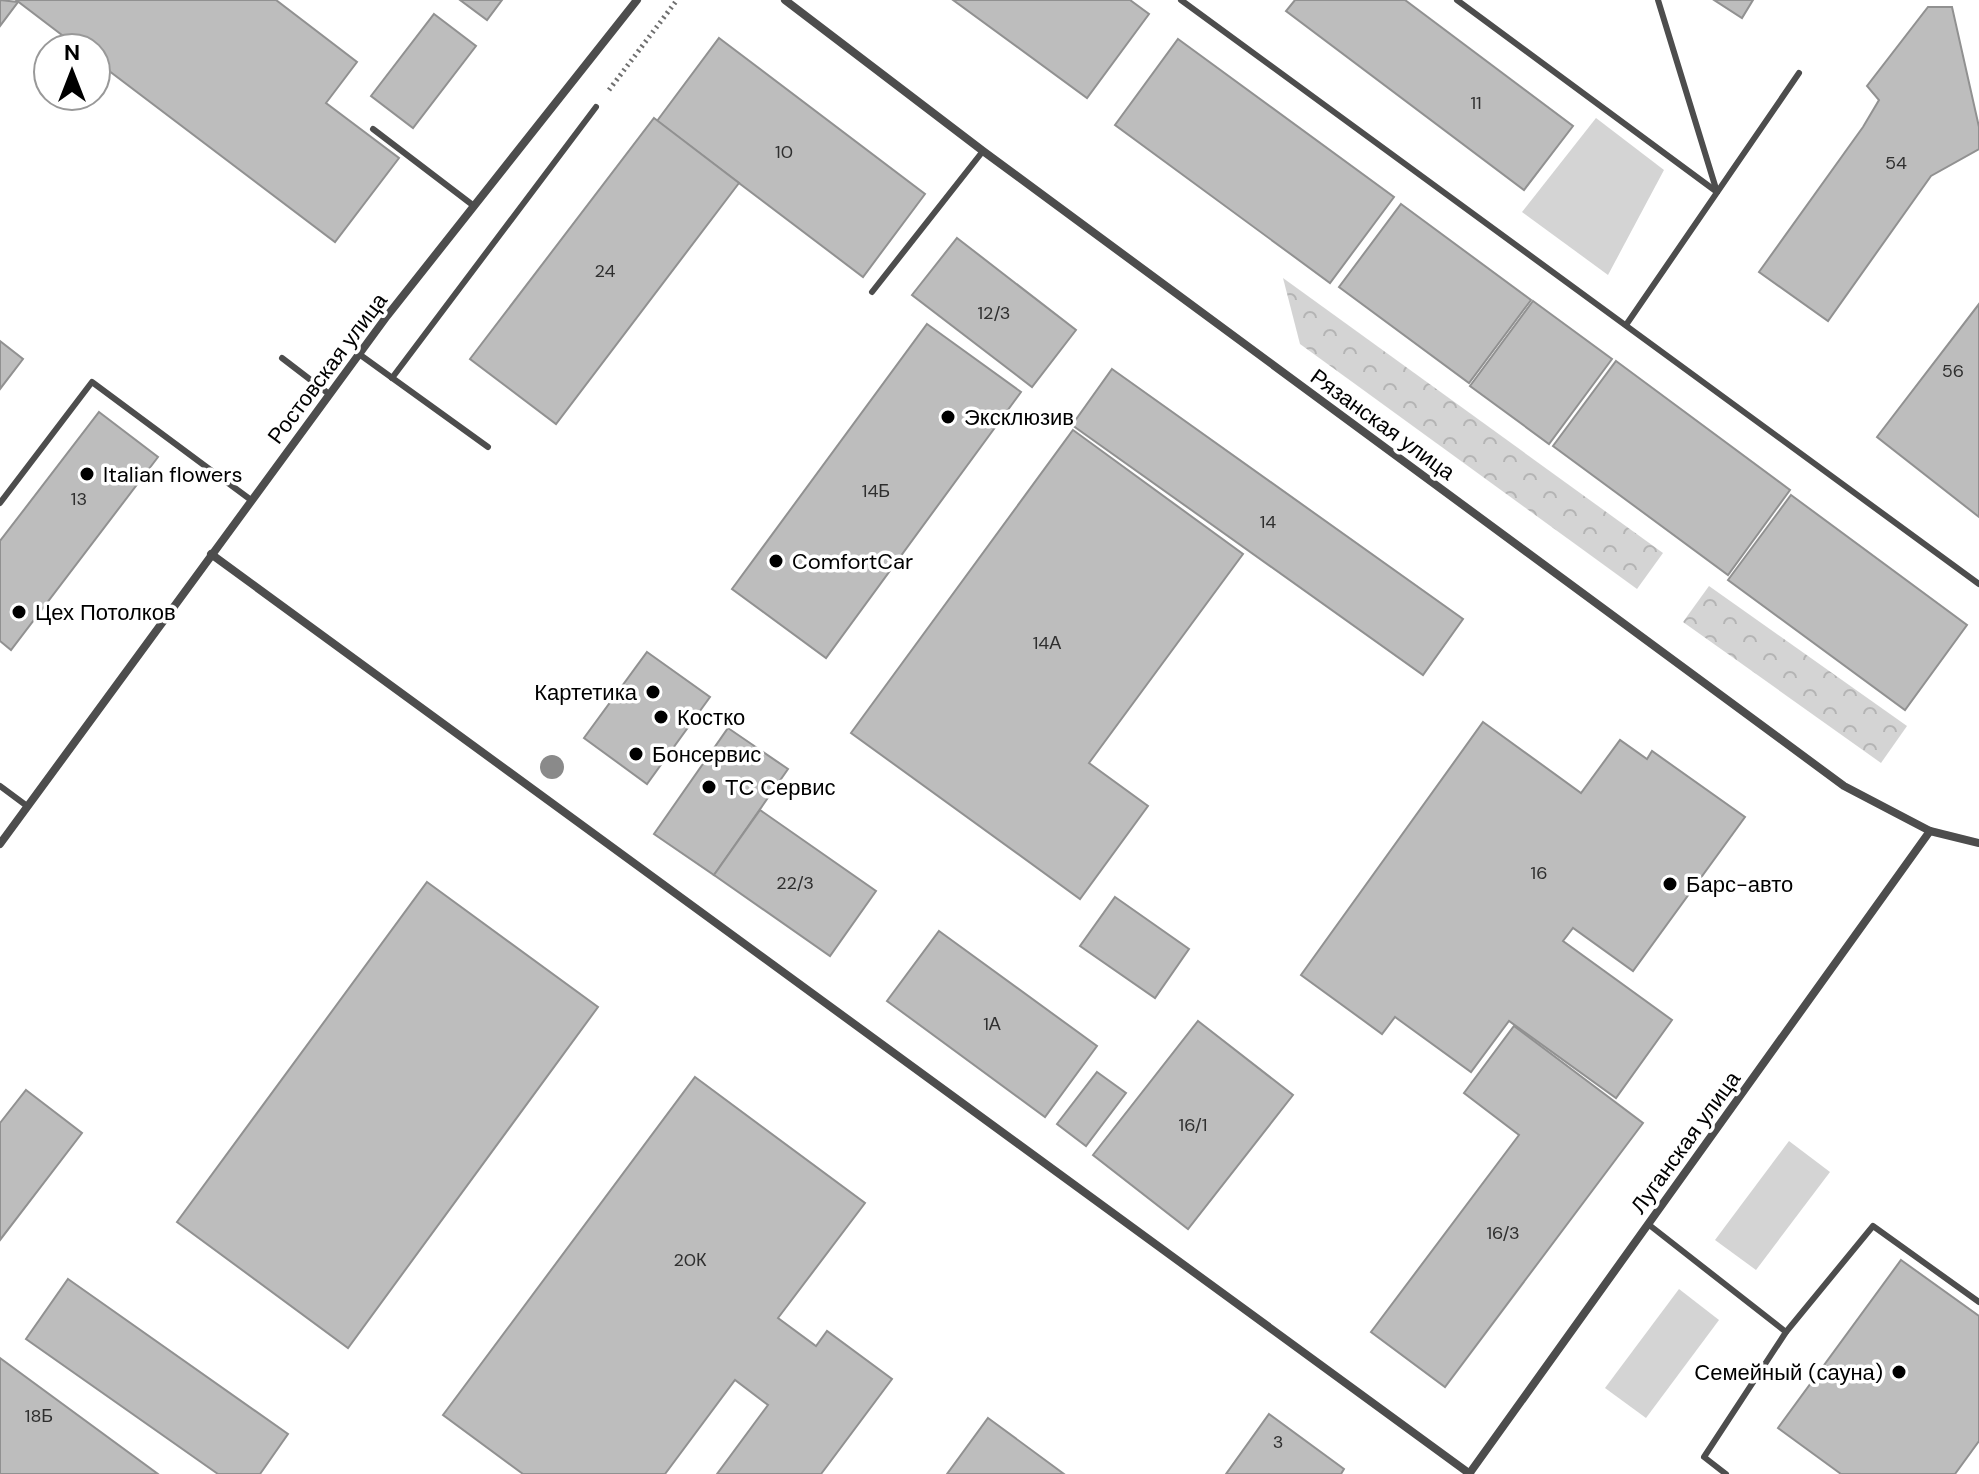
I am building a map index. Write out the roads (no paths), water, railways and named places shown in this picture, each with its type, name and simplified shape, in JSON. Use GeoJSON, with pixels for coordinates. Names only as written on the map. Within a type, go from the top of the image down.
{"type":"FeatureCollection","features":[{"type":"Feature","properties":{"kind":"street","name":"Ростовская улица"},"geometry":{"type":"LineString","coordinates":[[0,844],[359,354],[637,0]]}},
{"type":"Feature","properties":{"kind":"street","name":"Рязанская улица"},"geometry":{"type":"LineString","coordinates":[[785,0],[983,151],[1844,786],[1930,831],[1979,843]]}},
{"type":"Feature","properties":{"kind":"street"},"geometry":{"type":"LineString","coordinates":[[211,554],[1470,1474]]}},
{"type":"Feature","properties":{"kind":"street","name":"Луганская улица"},"geometry":{"type":"LineString","coordinates":[[1470,1474],[1930,831]]}},
{"type":"Feature","properties":{"kind":"lane"},"geometry":{"type":"LineString","coordinates":[[1181,0],[1979,584]]}},
{"type":"Feature","properties":{"kind":"lane"},"geometry":{"type":"LineString","coordinates":[[1457,0],[1717,192]]}},
{"type":"Feature","properties":{"kind":"lane"},"geometry":{"type":"LineString","coordinates":[[1658,0],[1717,192]]}},
{"type":"Feature","properties":{"kind":"lane"},"geometry":{"type":"LineString","coordinates":[[1626,325],[1799,73]]}},
{"type":"Feature","properties":{"kind":"lane"},"geometry":{"type":"LineString","coordinates":[[392,378],[596,107]]}},
{"type":"Feature","properties":{"kind":"lane"},"geometry":{"type":"LineString","coordinates":[[373,129],[474,206]]}},
{"type":"Feature","properties":{"kind":"lane"},"geometry":{"type":"LineString","coordinates":[[872,292],[983,151]]}},
{"type":"Feature","properties":{"kind":"lane"},"geometry":{"type":"LineString","coordinates":[[359,354],[488,447]]}},
{"type":"Feature","properties":{"kind":"lane"},"geometry":{"type":"LineString","coordinates":[[282,358],[329,394]]}},
{"type":"Feature","properties":{"kind":"lane"},"geometry":{"type":"LineString","coordinates":[[0,503],[92,382],[251,500]]}},
{"type":"Feature","properties":{"kind":"lane"},"geometry":{"type":"LineString","coordinates":[[0,786],[27,806]]}},
{"type":"Feature","properties":{"kind":"lane"},"geometry":{"type":"LineString","coordinates":[[1648,1224],[1786,1332]]}},
{"type":"Feature","properties":{"kind":"lane"},"geometry":{"type":"LineString","coordinates":[[1726,1474],[1704,1457],[1786,1332],[1873,1226],[1979,1302]]}},
{"type":"Feature","properties":{"kind":"place","name":"Эксклюзив"},"geometry":{"type":"Point","coordinates":[948,417]}},
{"type":"Feature","properties":{"kind":"place","name":"Italian flowers"},"geometry":{"type":"Point","coordinates":[87,474]}},
{"type":"Feature","properties":{"kind":"place","name":"ComfortCar"},"geometry":{"type":"Point","coordinates":[776,561]}},
{"type":"Feature","properties":{"kind":"place","name":"Цех Потолков"},"geometry":{"type":"Point","coordinates":[19,612]}},
{"type":"Feature","properties":{"kind":"place","name":"Картетика"},"geometry":{"type":"Point","coordinates":[653,692]}},
{"type":"Feature","properties":{"kind":"place","name":"Костко"},"geometry":{"type":"Point","coordinates":[661,717]}},
{"type":"Feature","properties":{"kind":"place","name":"Бонсервис"},"geometry":{"type":"Point","coordinates":[636,754]}},
{"type":"Feature","properties":{"kind":"place","name":"ТС Сервис"},"geometry":{"type":"Point","coordinates":[709,787]}},
{"type":"Feature","properties":{"kind":"place","name":"Барс-авто"},"geometry":{"type":"Point","coordinates":[1670,884]}},
{"type":"Feature","properties":{"kind":"place","name":"Семейный (сауна)"},"geometry":{"type":"Point","coordinates":[1899,1372]}}]}
